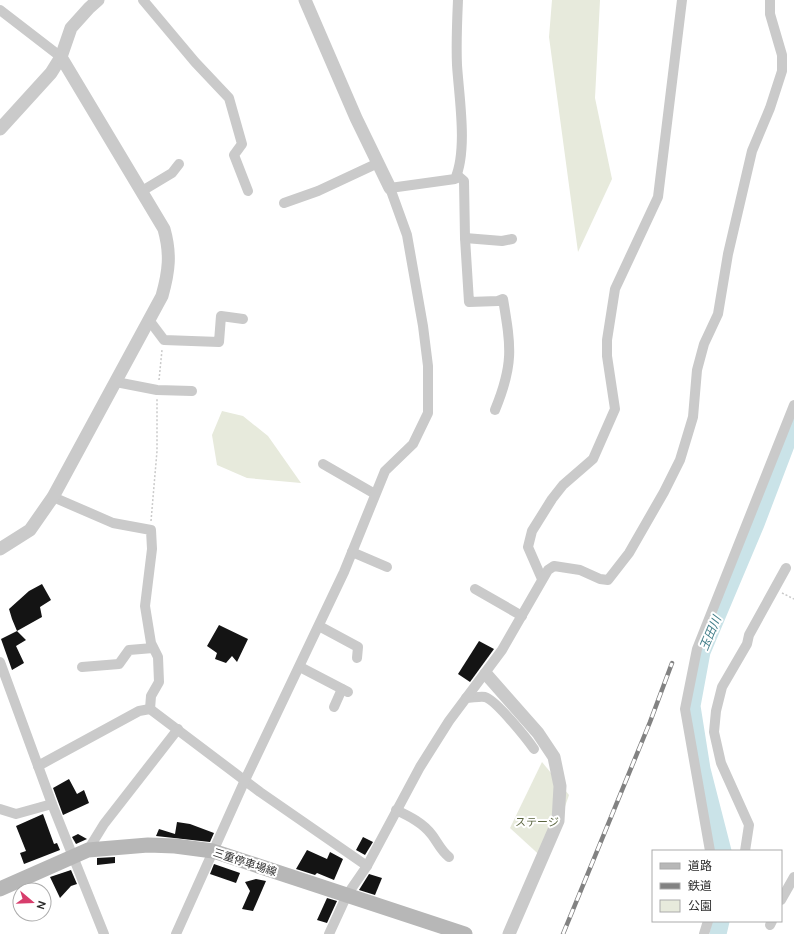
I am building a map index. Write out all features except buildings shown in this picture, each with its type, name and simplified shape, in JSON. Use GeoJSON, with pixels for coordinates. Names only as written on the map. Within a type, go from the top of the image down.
{"type":"FeatureCollection","features":[{"type":"Feature","properties":{"kind":"main road","name":"三重停車場線"},"geometry":{"type":"LineString","coordinates":[[0,889],[88,850],[128,846],[175,846],[213,851],[465,934]]}},
{"type":"Feature","properties":{"kind":"street"},"geometry":{"type":"LineString","coordinates":[[0,130],[51,73],[61,57],[71,28],[88,8],[98,0]]}},
{"type":"Feature","properties":{"kind":"street"},"geometry":{"type":"LineString","coordinates":[[143,0],[195,62],[229,98],[242,144],[234,155],[248,191]]}},
{"type":"Feature","properties":{"kind":"street"},"geometry":{"type":"LineString","coordinates":[[176,934],[245,780],[319,626],[352,552],[385,471],[413,444],[428,413],[428,366],[423,326],[407,235],[390,188],[305,0]]}},
{"type":"Feature","properties":{"kind":"street"},"geometry":{"type":"LineString","coordinates":[[390,188],[455,179],[460,168],[461,126],[457,64],[458,0]]}},
{"type":"Feature","properties":{"kind":"street"},"geometry":{"type":"LineString","coordinates":[[542,579],[528,547],[532,531],[552,499],[563,485],[593,459],[615,409],[607,346],[615,289],[658,197],[682,0]]}},
{"type":"Feature","properties":{"kind":"street"},"geometry":{"type":"LineString","coordinates":[[329,934],[347,895],[366,866],[396,810],[449,721],[486,674],[522,616],[548,570],[554,566],[580,570],[600,579],[608,580],[629,553],[680,460],[693,417],[697,370],[704,344],[718,314],[728,254],[752,151],[770,108],[782,72],[782,55],[770,14],[770,0]]}},
{"type":"Feature","properties":{"kind":"street"},"geometry":{"type":"LineString","coordinates":[[0,10],[61,57],[164,229],[169,247],[167,280],[162,296],[53,497],[30,530],[0,549]]}},
{"type":"Feature","properties":{"kind":"street"},"geometry":{"type":"LineString","coordinates":[[284,204],[318,191],[378,163]]}},
{"type":"Feature","properties":{"kind":"street"},"geometry":{"type":"LineString","coordinates":[[142,191],[172,173],[179,164]]}},
{"type":"Feature","properties":{"kind":"street"},"geometry":{"type":"LineString","coordinates":[[457,175],[464,181],[465,238],[470,302],[498,301],[503,299],[510,344],[508,372],[495,410]]}},
{"type":"Feature","properties":{"kind":"street"},"geometry":{"type":"LineString","coordinates":[[465,238],[502,241],[512,239]]}},
{"type":"Feature","properties":{"kind":"street"},"geometry":{"type":"LineString","coordinates":[[149,320],[164,340],[219,342],[221,316],[243,319]]}},
{"type":"Feature","properties":{"kind":"street"},"geometry":{"type":"LineString","coordinates":[[116,382],[157,390],[192,391]]}},
{"type":"Feature","properties":{"kind":"street"},"geometry":{"type":"LineString","coordinates":[[710,850],[685,709],[686,701],[697,649],[794,405]]}},
{"type":"Feature","properties":{"kind":"street"},"geometry":{"type":"LineString","coordinates":[[323,464],[376,494]]}},
{"type":"Feature","properties":{"kind":"street"},"geometry":{"type":"LineString","coordinates":[[53,497],[113,523],[150,530],[152,549],[145,606],[151,643],[158,657],[160,682],[151,696],[150,709]]}},
{"type":"Feature","properties":{"kind":"street"},"geometry":{"type":"LineString","coordinates":[[352,552],[387,567]]}},
{"type":"Feature","properties":{"kind":"street"},"geometry":{"type":"LineString","coordinates":[[744,850],[749,825],[721,763],[714,732],[716,712],[722,687],[747,644],[750,635],[786,568]]}},
{"type":"Feature","properties":{"kind":"street"},"geometry":{"type":"LineString","coordinates":[[475,589],[522,616]]}},
{"type":"Feature","properties":{"kind":"street"},"geometry":{"type":"LineString","coordinates":[[319,626],[358,647],[357,658]]}},
{"type":"Feature","properties":{"kind":"street"},"geometry":{"type":"LineString","coordinates":[[82,667],[119,664],[129,650],[153,648]]}},
{"type":"Feature","properties":{"kind":"street"},"geometry":{"type":"LineString","coordinates":[[0,662],[52,804],[104,934]]}},
{"type":"Feature","properties":{"kind":"street"},"geometry":{"type":"LineString","coordinates":[[300,667],[345,691],[334,707]]}},
{"type":"Feature","properties":{"kind":"street"},"geometry":{"type":"LineString","coordinates":[[486,674],[538,732],[554,757],[560,786],[558,821],[509,934]]}},
{"type":"Feature","properties":{"kind":"street"},"geometry":{"type":"LineString","coordinates":[[466,698],[485,697],[492,701],[524,734],[534,749]]}},
{"type":"Feature","properties":{"kind":"street"},"geometry":{"type":"LineString","coordinates":[[38,766],[139,711],[150,709],[245,780],[366,866]]}},
{"type":"Feature","properties":{"kind":"street"},"geometry":{"type":"LineString","coordinates":[[88,850],[104,824],[178,729]]}},
{"type":"Feature","properties":{"kind":"street"},"geometry":{"type":"LineString","coordinates":[[0,809],[16,814],[52,804]]}},
{"type":"Feature","properties":{"kind":"street"},"geometry":{"type":"LineString","coordinates":[[396,810],[413,818],[432,834],[444,853],[449,857]]}},
{"type":"Feature","properties":{"kind":"street"},"geometry":{"type":"LineString","coordinates":[[782,898],[787,886],[794,877]]}},
{"type":"Feature","properties":{"kind":"street"},"geometry":{"type":"LineString","coordinates":[[704,934],[708,922]]}},
{"type":"Feature","properties":{"kind":"path"},"geometry":{"type":"LineString","coordinates":[[150,530],[157,451],[157,390],[164,340]]}},
{"type":"Feature","properties":{"kind":"green space"},"geometry":{"type":"Polygon","coordinates":[[[552,0],[600,0],[595,98],[612,179],[578,252],[549,37],[552,0]]]}},
{"type":"Feature","properties":{"kind":"green space"},"geometry":{"type":"Polygon","coordinates":[[[222,411],[243,416],[268,436],[301,483],[247,478],[217,465],[212,435],[222,411]]]}},
{"type":"Feature","properties":{"kind":"green space","name":"ステージ"},"geometry":{"type":"Polygon","coordinates":[[[542,762],[569,795],[546,861],[510,828],[542,762]]]}},
{"type":"Feature","properties":{"kind":"waterway","name":"玉田川"},"geometry":{"type":"LineString","coordinates":[[723,850],[702,769],[692,706],[702,652],[756,524],[794,424]]}},
{"type":"Feature","properties":{"kind":"waterway","name":"玉田川"},"geometry":{"type":"LineString","coordinates":[[718,934],[721,922]]}},
{"type":"Feature","properties":{"kind":"railway"},"geometry":{"type":"LineString","coordinates":[[563,934],[650,722],[672,663]]}}]}
